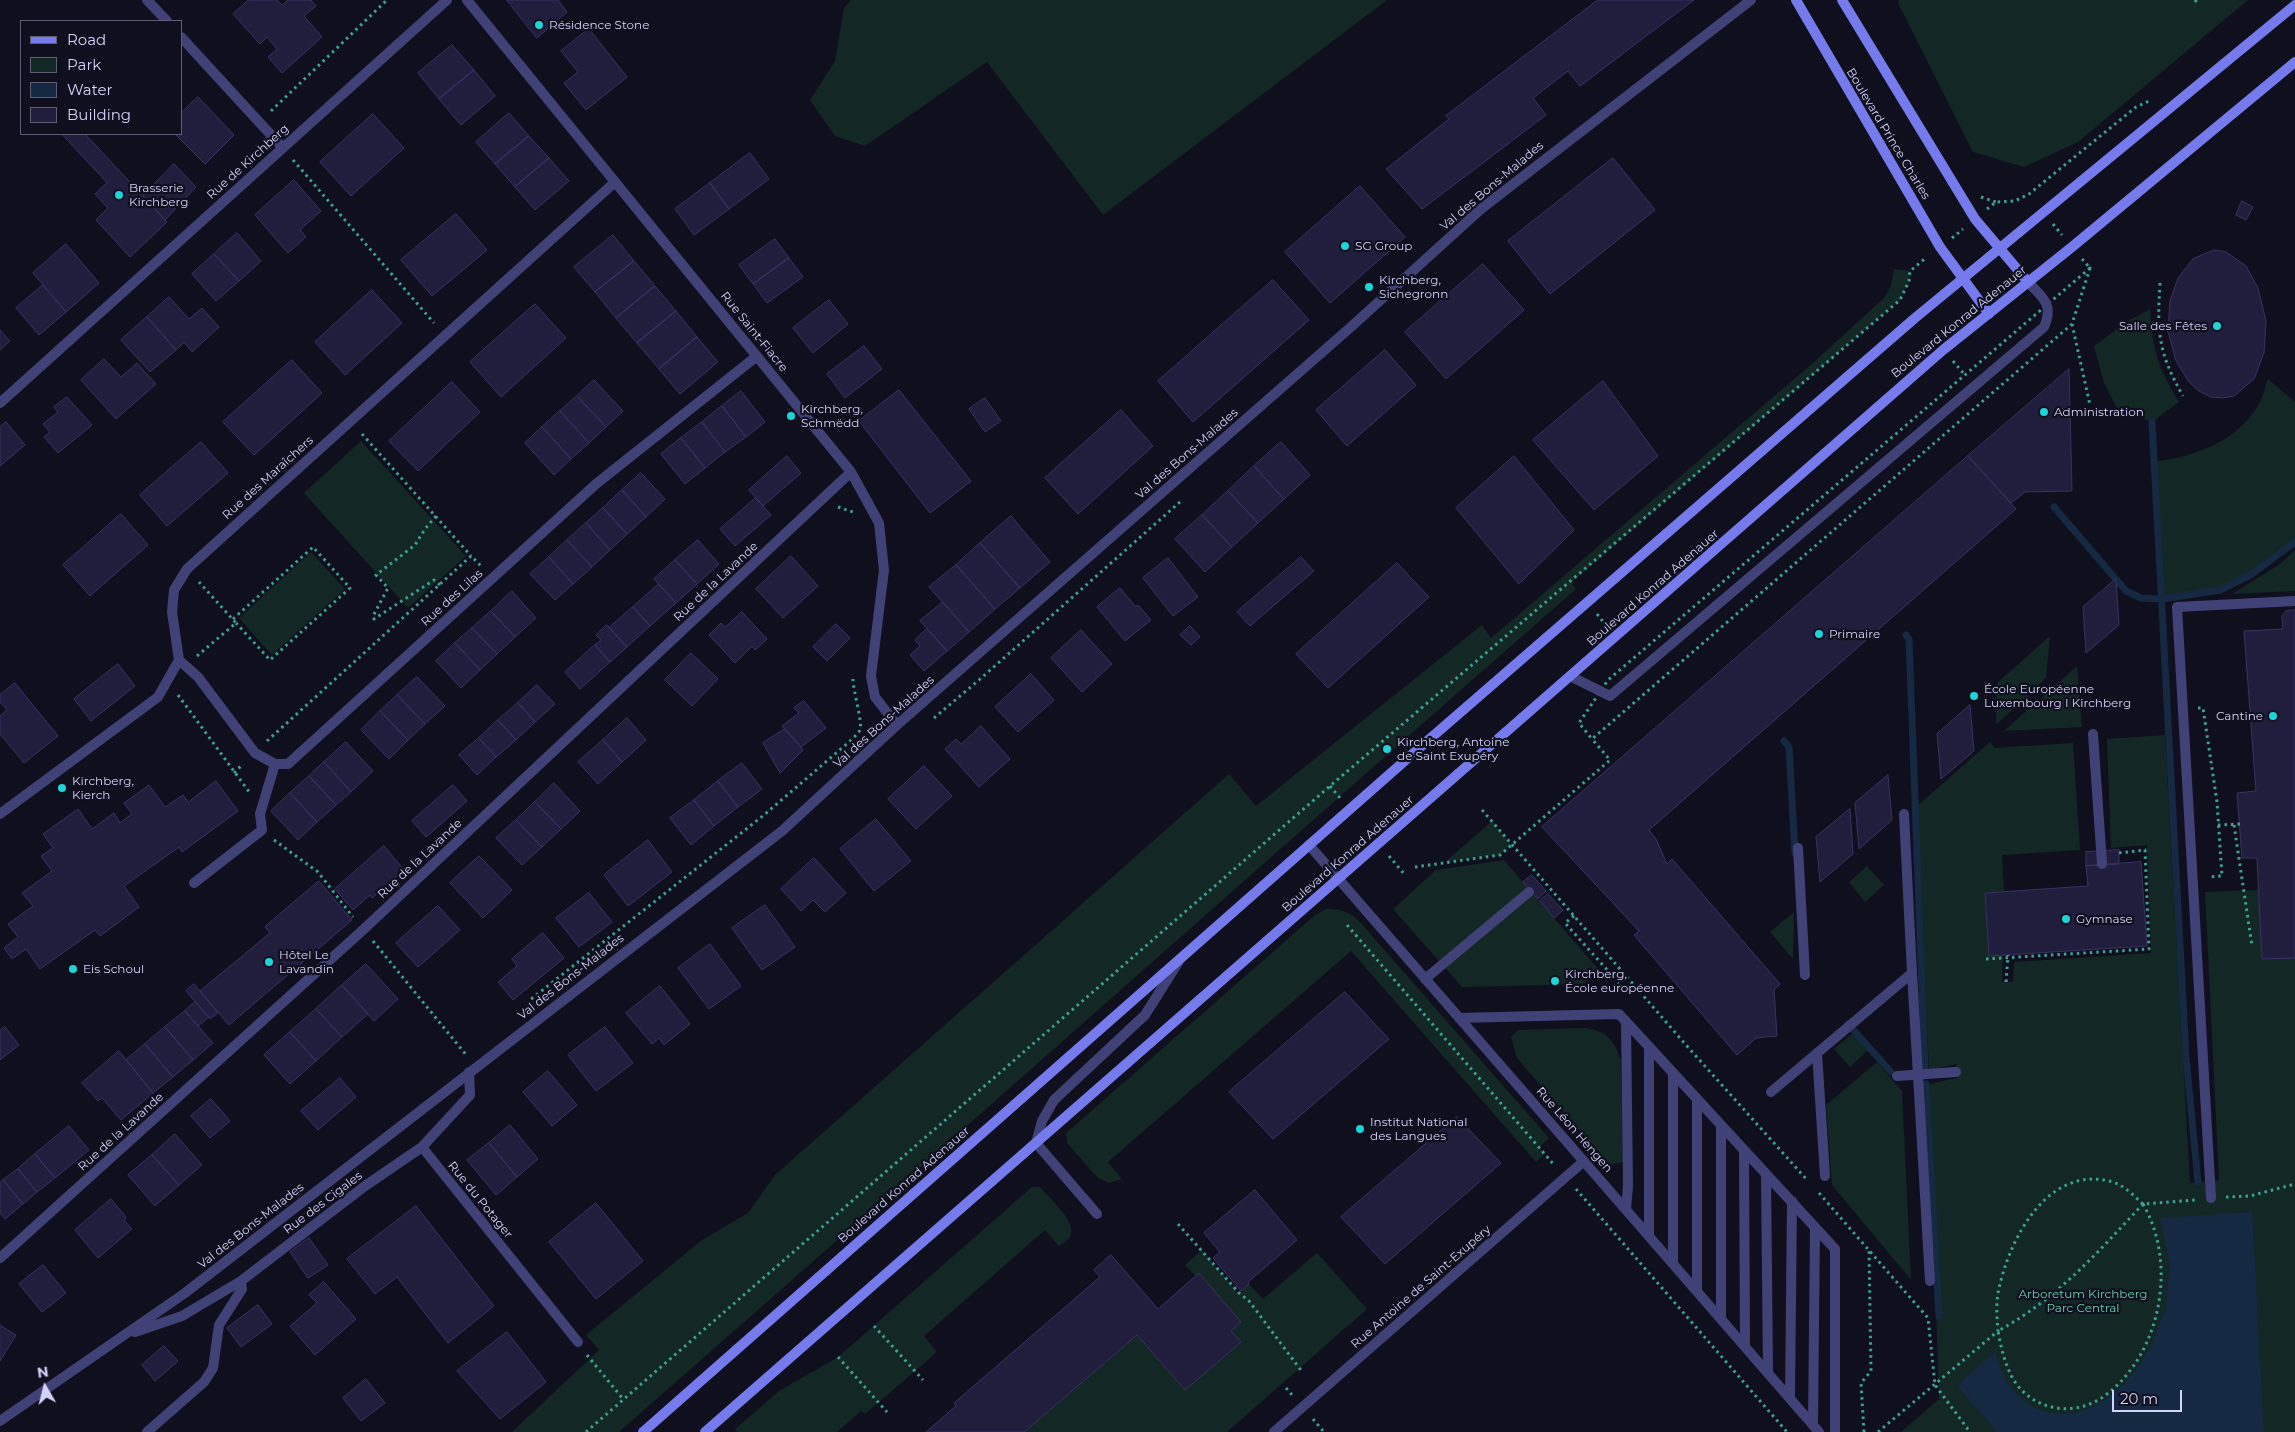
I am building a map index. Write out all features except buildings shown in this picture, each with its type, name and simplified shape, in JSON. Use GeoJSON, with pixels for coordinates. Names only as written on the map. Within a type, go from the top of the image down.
{"type":"FeatureCollection","features":[{"type":"Feature","properties":{"kind":"main road","name":"Boulevard Prince Charles"},"geometry":{"type":"LineString","coordinates":[[1796,0],[1961,279],[1989,314]]}},
{"type":"Feature","properties":{"kind":"main road"},"geometry":{"type":"LineString","coordinates":[[1842,0],[1975,219],[2028,282]]}},
{"type":"Feature","properties":{"kind":"main road","name":"Boulevard Konrad Adenauer"},"geometry":{"type":"LineString","coordinates":[[643,1432],[1309,845],[1961,279],[2295,5]]}},
{"type":"Feature","properties":{"kind":"main road","name":"Boulevard Konrad Adenauer"},"geometry":{"type":"LineString","coordinates":[[705,1432],[1943,350],[2072,247],[2295,62]]}},
{"type":"Feature","properties":{"kind":"street"},"geometry":{"type":"LineString","coordinates":[[147,0],[166,20]]}},
{"type":"Feature","properties":{"kind":"street","name":"Rue de Kirchberg"},"geometry":{"type":"LineString","coordinates":[[0,403],[447,0]]}},
{"type":"Feature","properties":{"kind":"street","name":"Rue Saint-Fiacre"},"geometry":{"type":"LineString","coordinates":[[467,0],[851,472],[879,523],[884,570],[871,676],[875,696],[897,726]]}},
{"type":"Feature","properties":{"kind":"street","name":"Val des Bons-Malades"},"geometry":{"type":"LineString","coordinates":[[0,1421],[185,1293],[782,831],[897,726],[1352,326],[1481,208],[1751,0]]}},
{"type":"Feature","properties":{"kind":"street"},"geometry":{"type":"LineString","coordinates":[[182,38],[282,147]]}},
{"type":"Feature","properties":{"kind":"street","name":"Rue des Maraîchers"},"geometry":{"type":"LineString","coordinates":[[182,663],[172,612],[174,590],[187,569],[444,334],[615,182]]}},
{"type":"Feature","properties":{"kind":"street"},"geometry":{"type":"LineString","coordinates":[[1570,676],[1610,696],[2044,327],[2049,316],[2048,304],[2028,282]]}},
{"type":"Feature","properties":{"kind":"street","name":"Rue des Lilas"},"geometry":{"type":"LineString","coordinates":[[275,764],[288,764],[300,754],[596,484],[757,356]]}},
{"type":"Feature","properties":{"kind":"street","name":"Rue de la Lavande"},"geometry":{"type":"LineString","coordinates":[[0,1258],[364,929],[851,472]]}},
{"type":"Feature","properties":{"kind":"street"},"geometry":{"type":"LineString","coordinates":[[2210,1198],[2177,608],[2295,601]]}},
{"type":"Feature","properties":{"kind":"street"},"geometry":{"type":"LineString","coordinates":[[0,814],[158,697],[167,680],[182,663],[198,677],[255,753],[275,764],[260,814],[262,830],[194,883]]}},
{"type":"Feature","properties":{"kind":"street"},"geometry":{"type":"LineString","coordinates":[[2093,734],[2101,859]]}},
{"type":"Feature","properties":{"kind":"street"},"geometry":{"type":"LineString","coordinates":[[1904,814],[1930,1282]]}},
{"type":"Feature","properties":{"kind":"street","name":"Rue Léon Hengen"},"geometry":{"type":"LineString","coordinates":[[1309,845],[1816,1428]]}},
{"type":"Feature","properties":{"kind":"street"},"geometry":{"type":"LineString","coordinates":[[1798,848],[1806,975]]}},
{"type":"Feature","properties":{"kind":"street"},"geometry":{"type":"LineString","coordinates":[[1425,979],[1529,892]]}},
{"type":"Feature","properties":{"kind":"street","name":"Boulevard Konrad Adenauer"},"geometry":{"type":"LineString","coordinates":[[1036,1143],[1042,1121],[1054,1100],[1145,1015],[1183,956]]}},
{"type":"Feature","properties":{"kind":"street"},"geometry":{"type":"LineString","coordinates":[[1771,1092],[1912,974]]}},
{"type":"Feature","properties":{"kind":"street"},"geometry":{"type":"LineString","coordinates":[[1459,1018],[1618,1014],[1835,1249],[1835,1432]]}},
{"type":"Feature","properties":{"kind":"street"},"geometry":{"type":"LineString","coordinates":[[1626,1022],[1628,1186],[1626,1209]]}},
{"type":"Feature","properties":{"kind":"street"},"geometry":{"type":"LineString","coordinates":[[1649,1048],[1650,1236]]}},
{"type":"Feature","properties":{"kind":"street"},"geometry":{"type":"LineString","coordinates":[[1817,1053],[1825,1176]]}},
{"type":"Feature","properties":{"kind":"street"},"geometry":{"type":"LineString","coordinates":[[422,1147],[470,1095],[469,1072]]}},
{"type":"Feature","properties":{"kind":"street"},"geometry":{"type":"LineString","coordinates":[[1897,1076],[1956,1072]]}},
{"type":"Feature","properties":{"kind":"street"},"geometry":{"type":"LineString","coordinates":[[1673,1073],[1673,1264]]}},
{"type":"Feature","properties":{"kind":"street"},"geometry":{"type":"LineString","coordinates":[[1697,1099],[1697,1291]]}},
{"type":"Feature","properties":{"kind":"street"},"geometry":{"type":"LineString","coordinates":[[1721,1125],[1721,1318]]}},
{"type":"Feature","properties":{"kind":"street"},"geometry":{"type":"LineString","coordinates":[[1036,1143],[1097,1214]]}},
{"type":"Feature","properties":{"kind":"street","name":"Rue des Cigales"},"geometry":{"type":"LineString","coordinates":[[122,1337],[182,1316],[241,1281],[365,1186],[422,1147]]}},
{"type":"Feature","properties":{"kind":"street","name":"Rue du Potager"},"geometry":{"type":"LineString","coordinates":[[422,1147],[578,1342]]}},
{"type":"Feature","properties":{"kind":"street"},"geometry":{"type":"LineString","coordinates":[[1744,1150],[1744,1346]]}},
{"type":"Feature","properties":{"kind":"street","name":"Rue Antoine de Saint-Exupéry"},"geometry":{"type":"LineString","coordinates":[[1274,1432],[1584,1161]]}},
{"type":"Feature","properties":{"kind":"street"},"geometry":{"type":"LineString","coordinates":[[1766,1174],[1768,1373]]}},
{"type":"Feature","properties":{"kind":"street"},"geometry":{"type":"LineString","coordinates":[[1790,1398],[1792,1202]]}},
{"type":"Feature","properties":{"kind":"street"},"geometry":{"type":"LineString","coordinates":[[1815,1227],[1816,1428]]}},
{"type":"Feature","properties":{"kind":"street"},"geometry":{"type":"LineString","coordinates":[[148,1432],[204,1382],[213,1368],[219,1325],[242,1289],[241,1281]]}},
{"type":"Feature","properties":{"kind":"path"},"geometry":{"type":"LineString","coordinates":[[259,122],[387,0]]}},
{"type":"Feature","properties":{"kind":"path"},"geometry":{"type":"LineString","coordinates":[[2195,0],[2199,5]]}},
{"type":"Feature","properties":{"kind":"path"},"geometry":{"type":"LineString","coordinates":[[293,160],[444,334]]}},
{"type":"Feature","properties":{"kind":"path"},"geometry":{"type":"LineString","coordinates":[[2029,194],[2090,268]]}},
{"type":"Feature","properties":{"kind":"path"},"geometry":{"type":"LineString","coordinates":[[586,1432],[1424,705],[1578,577],[1900,300],[1909,281],[1910,270]]}},
{"type":"Feature","properties":{"kind":"path"},"geometry":{"type":"LineString","coordinates":[[2160,283],[2160,343],[2167,368],[2183,396]]}},
{"type":"Feature","properties":{"kind":"path"},"geometry":{"type":"LineString","coordinates":[[2072,324],[2090,405]]}},
{"type":"Feature","properties":{"kind":"path"},"geometry":{"type":"LineString","coordinates":[[349,421],[492,579]]}},
{"type":"Feature","properties":{"kind":"path"},"geometry":{"type":"LineString","coordinates":[[929,722],[980,680],[1186,497]]}},
{"type":"Feature","properties":{"kind":"path"},"geometry":{"type":"LineString","coordinates":[[833,508],[842,507],[856,515]]}},
{"type":"Feature","properties":{"kind":"path"},"geometry":{"type":"LineString","coordinates":[[436,516],[424,529],[415,545],[376,575],[388,588],[373,616],[374,619],[434,580],[440,585]]}},
{"type":"Feature","properties":{"kind":"path"},"geometry":{"type":"LineString","coordinates":[[187,569],[270,660],[350,588],[313,547],[233,619]]}},
{"type":"Feature","properties":{"kind":"path"},"geometry":{"type":"LineString","coordinates":[[234,773],[471,556]]}},
{"type":"Feature","properties":{"kind":"path"},"geometry":{"type":"LineString","coordinates":[[182,663],[236,623]]}},
{"type":"Feature","properties":{"kind":"path"},"geometry":{"type":"LineString","coordinates":[[530,1012],[530,1000],[764,815],[849,742],[862,724],[853,694],[854,671]]}},
{"type":"Feature","properties":{"kind":"path"},"geometry":{"type":"LineString","coordinates":[[167,680],[253,797],[260,814]]}},
{"type":"Feature","properties":{"kind":"path"},"geometry":{"type":"LineString","coordinates":[[2183,708],[2203,708],[2218,826],[2222,876]]}},
{"type":"Feature","properties":{"kind":"path"},"geometry":{"type":"LineString","coordinates":[[1415,866],[1500,855],[1610,760],[1592,739]]}},
{"type":"Feature","properties":{"kind":"path"},"geometry":{"type":"LineString","coordinates":[[1482,810],[1810,1183]]}},
{"type":"Feature","properties":{"kind":"path"},"geometry":{"type":"LineString","coordinates":[[2218,826],[2240,824]]}},
{"type":"Feature","properties":{"kind":"path"},"geometry":{"type":"LineString","coordinates":[[2234,825],[2252,946]]}},
{"type":"Feature","properties":{"kind":"path"},"geometry":{"type":"LineString","coordinates":[[262,830],[318,872],[466,1056]]}},
{"type":"Feature","properties":{"kind":"path"},"geometry":{"type":"LineString","coordinates":[[1986,959],[2008,956],[2149,949],[2145,850],[2101,859]]}},
{"type":"Feature","properties":{"kind":"path"},"geometry":{"type":"LineString","coordinates":[[1574,916],[1566,923],[1619,983]]}},
{"type":"Feature","properties":{"kind":"path"},"geometry":{"type":"LineString","coordinates":[[373,941],[380,934]]}},
{"type":"Feature","properties":{"kind":"path"},"geometry":{"type":"LineString","coordinates":[[2006,982],[2008,956]]}},
{"type":"Feature","properties":{"kind":"path"},"geometry":{"type":"LineString","coordinates":[[2084,1179],[2100,1180],[2113,1182],[2125,1188],[2144,1204],[2156,1230],[2160,1253],[2162,1275],[2158,1308],[2149,1336],[2133,1364],[2104,1396],[2090,1404],[2064,1410],[2034,1401],[2014,1380],[2006,1365],[1998,1332],[1998,1294],[2013,1244],[2035,1210],[2049,1196],[2067,1184],[2084,1179]]}},
{"type":"Feature","properties":{"kind":"path"},"geometry":{"type":"LineString","coordinates":[[1878,1432],[1998,1332],[2030,1314],[2084,1268],[2144,1204],[2250,1196],[2295,1184]]}},
{"type":"Feature","properties":{"kind":"path"},"geometry":{"type":"LineString","coordinates":[[1816,1190],[1869,1248],[1928,1318],[1935,1385],[1970,1432]]}},
{"type":"Feature","properties":{"kind":"path"},"geometry":{"type":"LineString","coordinates":[[1178,1224],[1239,1293],[1249,1301],[1303,1373]]}},
{"type":"Feature","properties":{"kind":"path"},"geometry":{"type":"LineString","coordinates":[[1864,1432],[1861,1384],[1871,1371],[1869,1248]]}},
{"type":"Feature","properties":{"kind":"path"},"geometry":{"type":"LineString","coordinates":[[874,1326],[923,1380]]}},
{"type":"Feature","properties":{"kind":"path"},"geometry":{"type":"LineString","coordinates":[[578,1342],[623,1399]]}},
{"type":"Feature","properties":{"kind":"path"},"geometry":{"type":"LineString","coordinates":[[838,1357],[887,1412]]}},
{"type":"Feature","properties":{"kind":"green space"},"geometry":{"type":"Polygon","coordinates":[[[851,0],[1387,0],[1103,215],[987,62],[865,146],[835,136],[810,100],[835,61],[844,8],[851,0]]]}},
{"type":"Feature","properties":{"kind":"green space"},"geometry":{"type":"Polygon","coordinates":[[[1899,0],[2248,0],[2078,142],[2024,167],[1973,152],[1898,3],[1899,0]]]}},
{"type":"Feature","properties":{"kind":"green space"},"geometry":{"type":"Polygon","coordinates":[[[1894,269],[1910,271],[1909,281],[1900,300],[1571,583],[1576,589],[619,1432],[512,1432],[599,1350],[586,1335],[702,1240],[748,1213],[775,1175],[1229,774],[1256,806],[1482,625],[1491,638],[1813,363],[1885,297],[1891,285],[1894,269]]]}},
{"type":"Feature","properties":{"kind":"green space"},"geometry":{"type":"Polygon","coordinates":[[[2150,309],[2157,358],[2179,402],[2152,422],[2117,408],[2104,383],[2094,346],[2128,321],[2150,309]]]}},
{"type":"Feature","properties":{"kind":"green space"},"geometry":{"type":"Polygon","coordinates":[[[2268,379],[2295,402],[2295,542],[2252,574],[2220,590],[2162,599],[2154,462],[2199,451],[2226,438],[2239,429],[2250,417],[2260,401],[2268,379]]]}},
{"type":"Feature","properties":{"kind":"green space"},"geometry":{"type":"Polygon","coordinates":[[[361,441],[466,556],[408,608],[304,493],[361,441]]]}},
{"type":"Feature","properties":{"kind":"green space"},"geometry":{"type":"Polygon","coordinates":[[[2295,550],[2295,591],[2232,594],[2280,564],[2295,550]]]}},
{"type":"Feature","properties":{"kind":"green space"},"geometry":{"type":"Polygon","coordinates":[[[311,552],[345,589],[272,655],[239,618],[311,552]]]}},
{"type":"Feature","properties":{"kind":"green space"},"geometry":{"type":"Polygon","coordinates":[[[2050,636],[2046,678],[1996,725],[1997,683],[2050,636]]]}},
{"type":"Feature","properties":{"kind":"green space"},"geometry":{"type":"Polygon","coordinates":[[[2077,666],[2082,727],[2004,731],[2077,666]]]}},
{"type":"Feature","properties":{"kind":"green space","name":"Arboretum Kirchberg Parc Central"},"geometry":{"type":"Polygon","coordinates":[[[2165,735],[2190,1183],[2219,1180],[2205,892],[2259,890],[2295,958],[2295,1432],[1901,1432],[1939,1399],[1929,1084],[1957,1078],[1956,1064],[1929,1070],[1917,806],[1990,742],[1995,748],[2073,743],[2080,850],[2002,855],[2004,891],[1985,893],[1989,956],[2003,955],[2002,982],[2013,982],[2014,962],[2151,953],[2147,845],[2111,848],[2107,739],[2165,735]]]}},
{"type":"Feature","properties":{"kind":"green space"},"geometry":{"type":"Polygon","coordinates":[[[1492,821],[1512,845],[1500,855],[1445,862],[1492,821]]]}},
{"type":"Feature","properties":{"kind":"green space"},"geometry":{"type":"Polygon","coordinates":[[[1504,860],[1598,969],[1583,984],[1462,987],[1393,909],[1436,870],[1504,860]]]}},
{"type":"Feature","properties":{"kind":"green space"},"geometry":{"type":"Polygon","coordinates":[[[1867,866],[1884,885],[1865,902],[1849,882],[1867,866]]]}},
{"type":"Feature","properties":{"kind":"green space"},"geometry":{"type":"Polygon","coordinates":[[[1326,909],[1344,911],[1360,922],[1549,1138],[1539,1147],[1545,1154],[1536,1162],[1351,951],[1108,1162],[1122,1179],[1109,1183],[1098,1178],[1067,1143],[1066,1133],[1315,915],[1326,909]]]}},
{"type":"Feature","properties":{"kind":"green space"},"geometry":{"type":"Polygon","coordinates":[[[1794,912],[1793,959],[1770,932],[1794,912]]]}},
{"type":"Feature","properties":{"kind":"green space"},"geometry":{"type":"Polygon","coordinates":[[[1584,1028],[1598,1031],[1608,1037],[1619,1054],[1621,1061],[1623,1162],[1609,1165],[1517,1058],[1511,1037],[1518,1030],[1584,1028]]]}},
{"type":"Feature","properties":{"kind":"green space"},"geometry":{"type":"Polygon","coordinates":[[[1853,1033],[1868,1050],[1850,1067],[1834,1049],[1853,1033]]]}},
{"type":"Feature","properties":{"kind":"green space"},"geometry":{"type":"Polygon","coordinates":[[[1877,1062],[1902,1091],[1911,1280],[1832,1185],[1826,1105],[1877,1062]]]}},
{"type":"Feature","properties":{"kind":"green space"},"geometry":{"type":"Polygon","coordinates":[[[1032,1187],[1040,1187],[1062,1211],[1070,1226],[1069,1238],[1059,1246],[1045,1230],[924,1336],[937,1352],[865,1414],[861,1411],[837,1432],[737,1432],[735,1429],[779,1391],[838,1357],[1032,1187]]]}},
{"type":"Feature","properties":{"kind":"green space"},"geometry":{"type":"Polygon","coordinates":[[[1202,1250],[1239,1293],[1249,1284],[1263,1299],[1317,1253],[1367,1309],[1227,1432],[1024,1432],[1137,1335],[1185,1390],[1240,1343],[1231,1331],[1241,1322],[1185,1265],[1202,1250]]]}},
{"type":"Feature","properties":{"kind":"water"},"geometry":{"type":"Polygon","coordinates":[[[2252,1212],[2264,1432],[1997,1432],[1957,1385],[1995,1352],[2005,1378],[2015,1392],[2037,1409],[2059,1414],[2080,1411],[2100,1403],[2118,1390],[2133,1373],[2146,1354],[2156,1335],[2162,1315],[2165,1314],[2170,1265],[2160,1218],[2252,1212]]]}},
{"type":"Feature","properties":{"kind":"waterway"},"geometry":{"type":"LineString","coordinates":[[2152,422],[2186,1057],[2198,1182]]}},
{"type":"Feature","properties":{"kind":"waterway"},"geometry":{"type":"LineString","coordinates":[[2054,507],[2126,591],[2141,598],[2162,599],[2220,590],[2252,574],[2295,542]]}},
{"type":"Feature","properties":{"kind":"waterway"},"geometry":{"type":"LineString","coordinates":[[1906,635],[1909,639],[1925,1067]]}},
{"type":"Feature","properties":{"kind":"waterway"},"geometry":{"type":"LineString","coordinates":[[1784,741],[1789,747],[1795,853]]}},
{"type":"Feature","properties":{"kind":"waterway"},"geometry":{"type":"LineString","coordinates":[[1848,1024],[1891,1072]]}},
{"type":"Feature","properties":{"kind":"waterway"},"geometry":{"type":"LineString","coordinates":[[1926,1084],[1939,1316]]}},
{"type":"Feature","properties":{"kind":"place","name":"Résidence Stone"},"geometry":{"type":"Point","coordinates":[539,25]}},
{"type":"Feature","properties":{"kind":"place","name":"Brasserie Kirchberg"},"geometry":{"type":"Point","coordinates":[119,195]}},
{"type":"Feature","properties":{"kind":"place","name":"SG Group"},"geometry":{"type":"Point","coordinates":[1345,246]}},
{"type":"Feature","properties":{"kind":"place","name":"Kirchberg, Sichegronn"},"geometry":{"type":"Point","coordinates":[1369,287]}},
{"type":"Feature","properties":{"kind":"place","name":"Salle des Fêtes"},"geometry":{"type":"Point","coordinates":[2217,326]}},
{"type":"Feature","properties":{"kind":"place","name":"Administration"},"geometry":{"type":"Point","coordinates":[2044,412]}},
{"type":"Feature","properties":{"kind":"place","name":"Kirchberg, Schmëdd"},"geometry":{"type":"Point","coordinates":[791,416]}},
{"type":"Feature","properties":{"kind":"place","name":"Primaire"},"geometry":{"type":"Point","coordinates":[1819,634]}},
{"type":"Feature","properties":{"kind":"place","name":"École Européenne Luxembourg I Kirchberg"},"geometry":{"type":"Point","coordinates":[1974,696]}},
{"type":"Feature","properties":{"kind":"place","name":"Cantine"},"geometry":{"type":"Point","coordinates":[2273,716]}},
{"type":"Feature","properties":{"kind":"place","name":"Kirchberg, Antoine de Saint Exupéry"},"geometry":{"type":"Point","coordinates":[1387,749]}},
{"type":"Feature","properties":{"kind":"place","name":"Kirchberg, Kierch"},"geometry":{"type":"Point","coordinates":[62,788]}},
{"type":"Feature","properties":{"kind":"place","name":"Gymnase"},"geometry":{"type":"Point","coordinates":[2066,919]}},
{"type":"Feature","properties":{"kind":"place","name":"Hôtel Le Lavandin"},"geometry":{"type":"Point","coordinates":[269,962]}},
{"type":"Feature","properties":{"kind":"place","name":"Eis Schoul"},"geometry":{"type":"Point","coordinates":[73,969]}},
{"type":"Feature","properties":{"kind":"place","name":"Kirchberg, École européenne"},"geometry":{"type":"Point","coordinates":[1555,981]}},
{"type":"Feature","properties":{"kind":"place","name":"Institut National des Langues"},"geometry":{"type":"Point","coordinates":[1360,1129]}}]}
